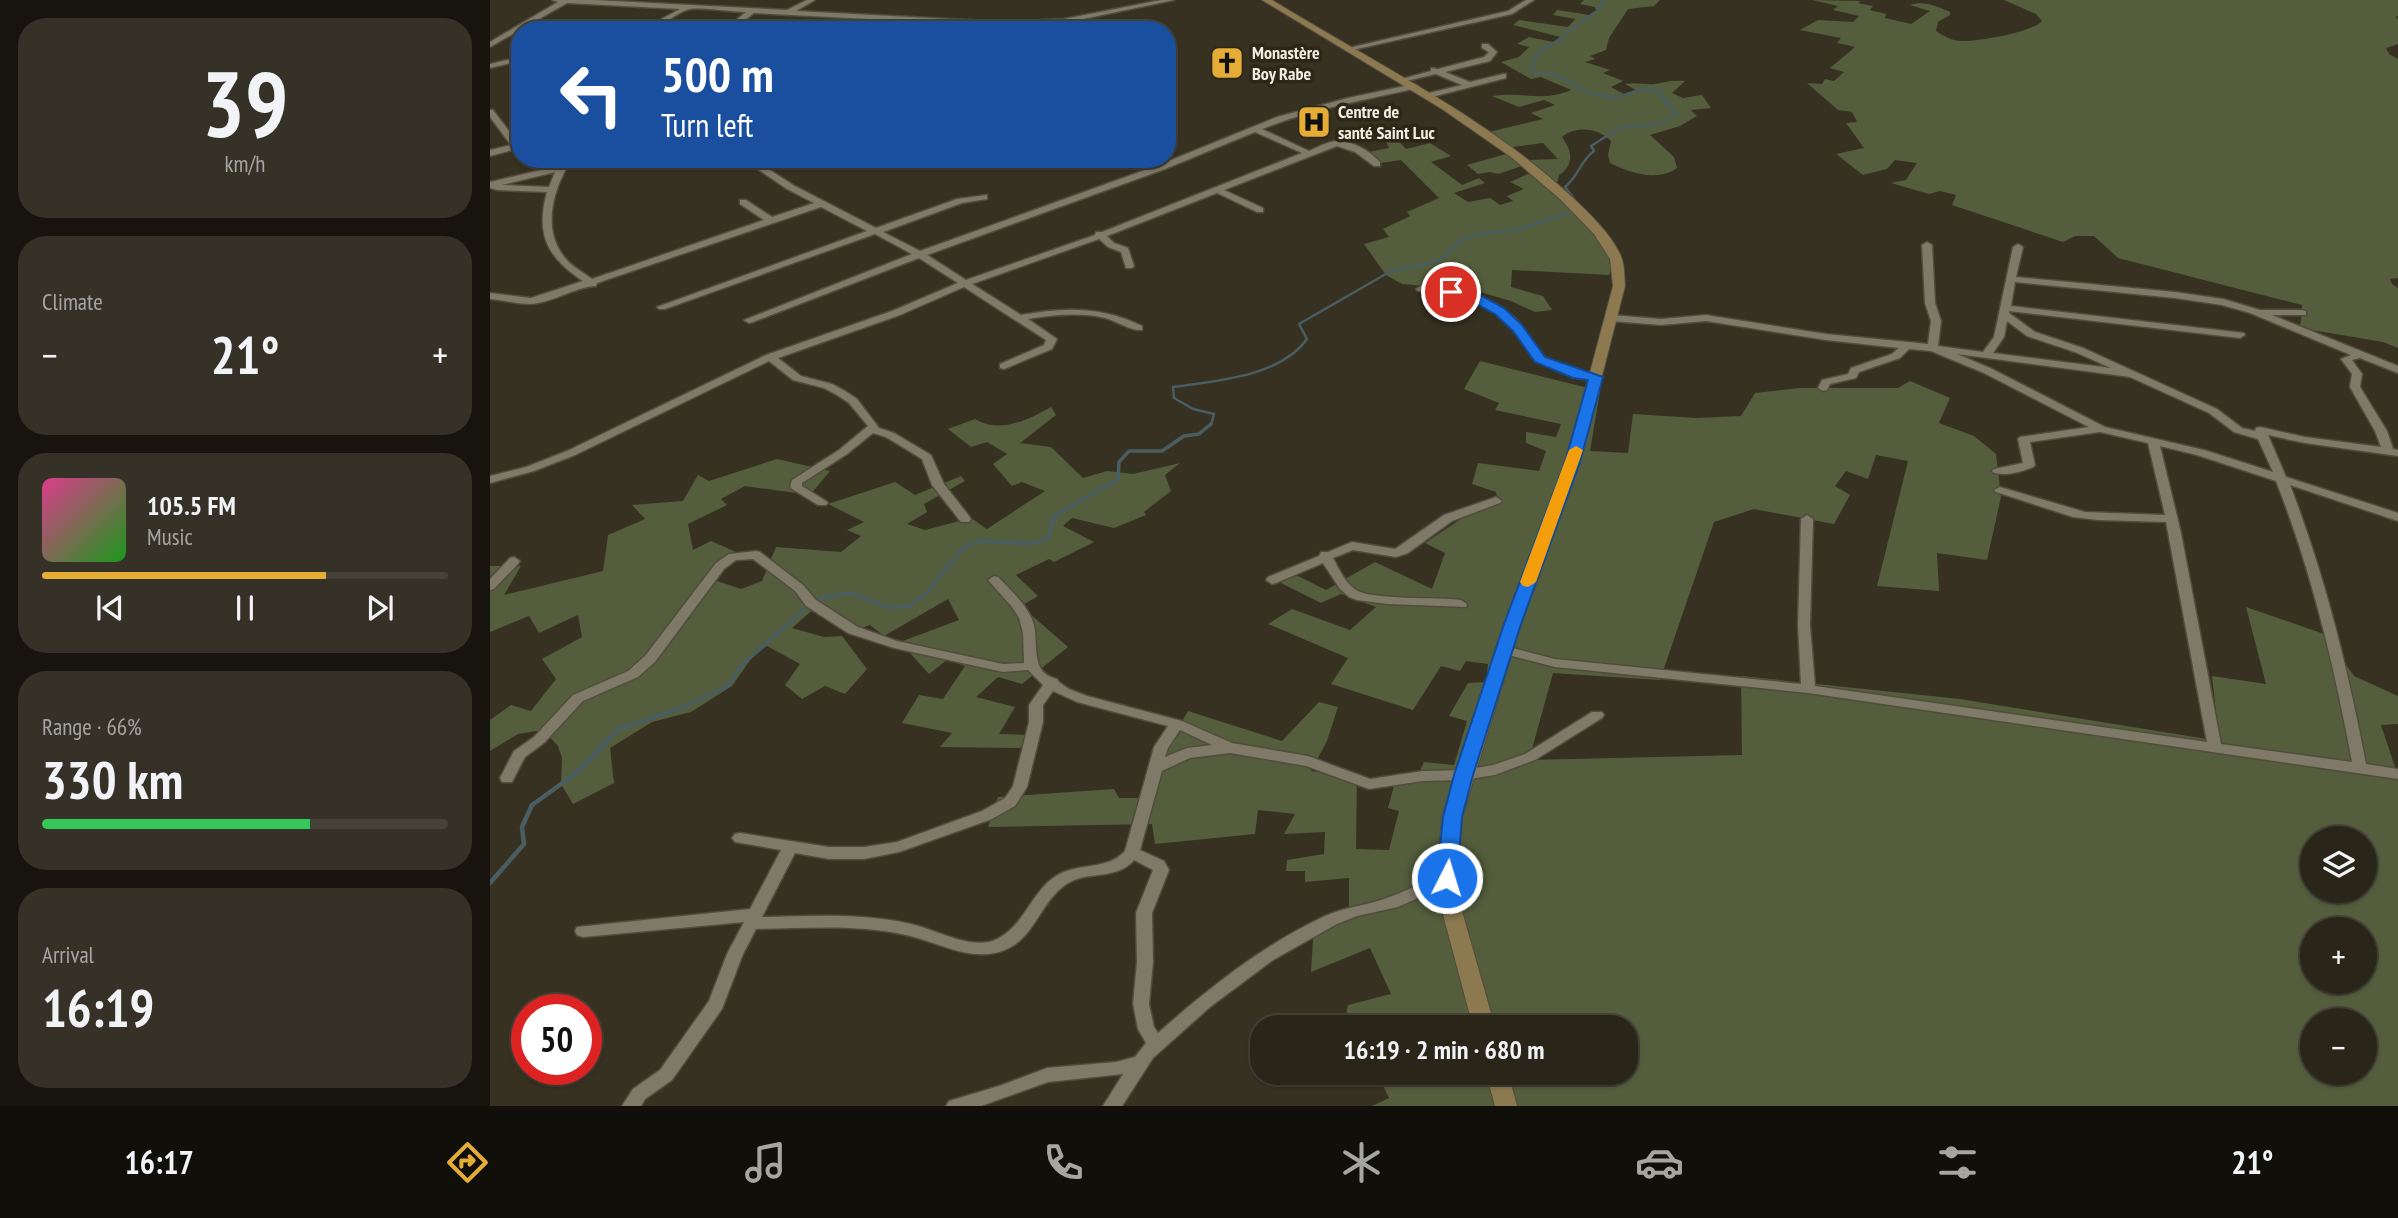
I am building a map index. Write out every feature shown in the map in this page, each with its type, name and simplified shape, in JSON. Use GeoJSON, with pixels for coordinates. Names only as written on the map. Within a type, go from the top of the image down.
{"type":"FeatureCollection","features":[{"type":"Feature","properties":{"kind":"main road"},"geometry":{"type":"LineString","coordinates":[[1266,0],[1408,83],[1513,152],[1570,201],[1613,252],[1617,264],[1619,286],[1573,462],[1505,650],[1452,817],[1447,878],[1452,911],[1481,1015]]}},
{"type":"Feature","properties":{"kind":"main road"},"geometry":{"type":"LineString","coordinates":[[1500,1085],[1506,1106]]}},
{"type":"Feature","properties":{"kind":"street"},"geometry":{"type":"LineString","coordinates":[[555,0],[963,21]]}},
{"type":"Feature","properties":{"kind":"street"},"geometry":{"type":"LineString","coordinates":[[527,21],[566,0]]}},
{"type":"Feature","properties":{"kind":"street"},"geometry":{"type":"LineString","coordinates":[[663,21],[702,0]]}},
{"type":"Feature","properties":{"kind":"street"},"geometry":{"type":"LineString","coordinates":[[788,12],[812,0]]}},
{"type":"Feature","properties":{"kind":"street"},"geometry":{"type":"LineString","coordinates":[[1064,21],[1171,0]]}},
{"type":"Feature","properties":{"kind":"street"},"geometry":{"type":"LineString","coordinates":[[1348,49],[1510,13],[1531,0]]}},
{"type":"Feature","properties":{"kind":"street"},"geometry":{"type":"LineString","coordinates":[[644,21],[658,4]]}},
{"type":"Feature","properties":{"kind":"street"},"geometry":{"type":"LineString","coordinates":[[739,21],[753,10]]}},
{"type":"Feature","properties":{"kind":"street"},"geometry":{"type":"LineString","coordinates":[[869,21],[874,17]]}},
{"type":"Feature","properties":{"kind":"street"},"geometry":{"type":"LineString","coordinates":[[490,45],[494,39],[511,30]]}},
{"type":"Feature","properties":{"kind":"street"},"geometry":{"type":"LineString","coordinates":[[1176,160],[1258,130],[1280,119],[1408,83],[1434,71],[1488,59],[1493,52],[1485,46]]}},
{"type":"Feature","properties":{"kind":"street"},"geometry":{"type":"LineString","coordinates":[[490,66],[511,61]]}},
{"type":"Feature","properties":{"kind":"street"},"geometry":{"type":"LineString","coordinates":[[1434,71],[1470,85]]}},
{"type":"Feature","properties":{"kind":"street"},"geometry":{"type":"LineString","coordinates":[[1428,96],[1503,76]]}},
{"type":"Feature","properties":{"kind":"street"},"geometry":{"type":"LineString","coordinates":[[490,112],[511,138]]}},
{"type":"Feature","properties":{"kind":"street"},"geometry":{"type":"LineString","coordinates":[[1258,130],[1310,154]]}},
{"type":"Feature","properties":{"kind":"street"},"geometry":{"type":"LineString","coordinates":[[490,480],[530,469],[571,453],[771,357],[896,313],[965,284],[1063,250],[1099,233],[1340,143],[1368,155],[1377,164]]}},
{"type":"Feature","properties":{"kind":"street"},"geometry":{"type":"LineString","coordinates":[[490,153],[511,148]]}},
{"type":"Feature","properties":{"kind":"street"},"geometry":{"type":"LineString","coordinates":[[490,186],[561,168]]}},
{"type":"Feature","properties":{"kind":"street"},"geometry":{"type":"LineString","coordinates":[[561,168],[549,190],[550,200],[545,218],[554,247],[563,262],[593,284]]}},
{"type":"Feature","properties":{"kind":"street"},"geometry":{"type":"LineString","coordinates":[[761,168],[790,187],[920,256],[1052,339],[1048,347],[1004,366]]}},
{"type":"Feature","properties":{"kind":"street"},"geometry":{"type":"LineString","coordinates":[[749,320],[1153,168]]}},
{"type":"Feature","properties":{"kind":"street"},"geometry":{"type":"LineString","coordinates":[[490,186],[549,190]]}},
{"type":"Feature","properties":{"kind":"street"},"geometry":{"type":"LineString","coordinates":[[1217,190],[1260,210]]}},
{"type":"Feature","properties":{"kind":"street"},"geometry":{"type":"LineString","coordinates":[[662,307],[960,201],[984,197]]}},
{"type":"Feature","properties":{"kind":"street"},"geometry":{"type":"LineString","coordinates":[[743,201],[772,221]]}},
{"type":"Feature","properties":{"kind":"street"},"geometry":{"type":"LineString","coordinates":[[490,296],[531,301],[593,284],[823,203]]}},
{"type":"Feature","properties":{"kind":"street"},"geometry":{"type":"LineString","coordinates":[[1099,233],[1111,245],[1125,250],[1129,266]]}},
{"type":"Feature","properties":{"kind":"street"},"geometry":{"type":"LineString","coordinates":[[1927,245],[1930,303],[1936,321],[1933,348]]}},
{"type":"Feature","properties":{"kind":"street"},"geometry":{"type":"LineString","coordinates":[[1986,356],[1999,337],[2018,247]]}},
{"type":"Feature","properties":{"kind":"street"},"geometry":{"type":"LineString","coordinates":[[2010,279],[2222,302],[2253,311],[2398,370]]}},
{"type":"Feature","properties":{"kind":"street"},"geometry":{"type":"LineString","coordinates":[[1421,289],[1465,292],[1478,298],[1511,321],[1540,359],[1569,372],[1596,377]]}},
{"type":"Feature","properties":{"kind":"street"},"geometry":{"type":"LineString","coordinates":[[1019,318],[1077,311],[1112,316],[1138,328]]}},
{"type":"Feature","properties":{"kind":"street"},"geometry":{"type":"LineString","coordinates":[[2005,311],[2240,335]]}},
{"type":"Feature","properties":{"kind":"street"},"geometry":{"type":"LineString","coordinates":[[2005,311],[2031,334],[2079,350],[2213,411],[2238,430],[2264,437]]}},
{"type":"Feature","properties":{"kind":"street"},"geometry":{"type":"LineString","coordinates":[[2253,311],[2301,313]]}},
{"type":"Feature","properties":{"kind":"street"},"geometry":{"type":"LineString","coordinates":[[1611,318],[1661,322],[1706,318],[1826,337],[2129,374]]}},
{"type":"Feature","properties":{"kind":"street"},"geometry":{"type":"LineString","coordinates":[[1823,388],[1826,382],[1852,376],[1855,370],[1896,356],[1907,345]]}},
{"type":"Feature","properties":{"kind":"street"},"geometry":{"type":"LineString","coordinates":[[1933,348],[1988,371],[2101,429],[2200,452],[2398,517]]}},
{"type":"Feature","properties":{"kind":"street"},"geometry":{"type":"LineString","coordinates":[[2361,355],[2346,359],[2357,374],[2355,387],[2395,455]]}},
{"type":"Feature","properties":{"kind":"street"},"geometry":{"type":"LineString","coordinates":[[771,357],[797,378],[828,386],[853,401],[874,427],[873,430]]}},
{"type":"Feature","properties":{"kind":"street"},"geometry":{"type":"LineString","coordinates":[[1998,471],[2029,465],[2024,439],[2101,429]]}},
{"type":"Feature","properties":{"kind":"street"},"geometry":{"type":"LineString","coordinates":[[822,503],[796,486],[796,482],[873,430]]}},
{"type":"Feature","properties":{"kind":"street"},"geometry":{"type":"LineString","coordinates":[[873,430],[890,435],[927,457],[938,485],[965,519]]}},
{"type":"Feature","properties":{"kind":"street"},"geometry":{"type":"LineString","coordinates":[[2360,769],[2342,668],[2307,549],[2284,481],[2260,430],[2395,455]]}},
{"type":"Feature","properties":{"kind":"street"},"geometry":{"type":"LineString","coordinates":[[2153,442],[2172,519],[2215,748]]}},
{"type":"Feature","properties":{"kind":"street"},"geometry":{"type":"LineString","coordinates":[[2000,490],[2072,513],[2172,519]]}},
{"type":"Feature","properties":{"kind":"street"},"geometry":{"type":"LineString","coordinates":[[1272,580],[1352,545],[1396,553],[1448,518],[1496,501]]}},
{"type":"Feature","properties":{"kind":"street"},"geometry":{"type":"LineString","coordinates":[[1807,519],[1804,625],[1808,689]]}},
{"type":"Feature","properties":{"kind":"street"},"geometry":{"type":"LineString","coordinates":[[507,778],[519,754],[539,740],[578,698],[633,674],[650,659],[720,566],[733,557],[746,554],[757,555],[799,588],[811,603],[853,629],[894,644],[1003,668],[1031,665]]}},
{"type":"Feature","properties":{"kind":"street"},"geometry":{"type":"LineString","coordinates":[[1325,555],[1338,578],[1353,594],[1370,598],[1440,600],[1461,604]]}},
{"type":"Feature","properties":{"kind":"street"},"geometry":{"type":"LineString","coordinates":[[490,586],[514,561]]}},
{"type":"Feature","properties":{"kind":"street"},"geometry":{"type":"LineString","coordinates":[[994,580],[1017,604],[1027,620],[1031,635],[1028,654],[1031,665],[1076,698],[1177,723],[1230,748],[1308,761],[1369,784],[1423,776],[1464,775],[1495,769],[1530,757],[1597,715]]}},
{"type":"Feature","properties":{"kind":"street"},"geometry":{"type":"LineString","coordinates":[[1505,650],[1555,663],[1808,689],[2398,774]]}},
{"type":"Feature","properties":{"kind":"street"},"geometry":{"type":"LineString","coordinates":[[740,838],[790,848],[864,853],[899,847],[965,824],[1010,802],[1020,788],[1036,722],[1036,705],[1052,682]]}},
{"type":"Feature","properties":{"kind":"street"},"geometry":{"type":"LineString","coordinates":[[583,931],[753,919],[826,921],[879,925],[982,949],[1002,945],[1019,932],[1050,890],[1062,879],[1126,862],[1132,853],[1161,747],[1177,723]]}},
{"type":"Feature","properties":{"kind":"street"},"geometry":{"type":"LineString","coordinates":[[1155,768],[1187,753],[1230,748]]}},
{"type":"Feature","properties":{"kind":"street"},"geometry":{"type":"LineString","coordinates":[[631,1106],[639,1094],[666,1075],[716,1004],[735,954],[790,848]]}},
{"type":"Feature","properties":{"kind":"street"},"geometry":{"type":"LineString","coordinates":[[1132,853],[1159,865],[1161,870],[1144,913],[1145,962],[1141,1004],[1146,1029],[1156,1044]]}},
{"type":"Feature","properties":{"kind":"street"},"geometry":{"type":"LineString","coordinates":[[1112,1106],[1156,1044],[1204,1002],[1267,956],[1303,933],[1356,911],[1410,897],[1447,878]]}},
{"type":"Feature","properties":{"kind":"street"},"geometry":{"type":"LineString","coordinates":[[956,1106],[1002,1093],[1047,1075],[1116,1069],[1140,1063]]}},
{"type":"Feature","properties":{"kind":"green space"},"geometry":{"type":"Polygon","coordinates":[[[1584,0],[1660,0],[1654,6],[1628,9],[1609,38],[1606,50],[1590,56],[1595,59],[1585,62],[1610,70],[1603,73],[1623,81],[1611,87],[1624,94],[1636,90],[1625,84],[1685,81],[1672,93],[1683,98],[1702,95],[1711,108],[1691,110],[1697,116],[1680,126],[1650,135],[1674,157],[1677,168],[1661,175],[1635,173],[1610,163],[1608,155],[1611,141],[1600,133],[1580,130],[1562,137],[1568,147],[1570,162],[1559,175],[1557,184],[1619,251],[1609,275],[1512,270],[1511,287],[1543,296],[1552,310],[1535,312],[1511,301],[1473,290],[1402,284],[1386,275],[1364,244],[1389,237],[1383,229],[1410,216],[1407,212],[1439,198],[1401,160],[1380,163],[1364,153],[1389,148],[1382,132],[1389,131],[1406,149],[1430,143],[1451,156],[1431,162],[1462,185],[1479,178],[1485,183],[1454,193],[1468,202],[1490,198],[1500,205],[1513,201],[1507,196],[1524,189],[1510,182],[1530,173],[1522,166],[1498,174],[1478,174],[1467,165],[1506,154],[1489,132],[1543,119],[1531,113],[1555,105],[1544,100],[1519,107],[1492,96],[1550,96],[1571,90],[1541,77],[1531,79],[1501,62],[1519,57],[1529,47],[1517,44],[1529,37],[1553,42],[1560,37],[1513,25],[1519,20],[1568,27],[1575,19],[1553,15],[1557,10],[1590,15],[1596,11],[1595,7],[1580,4],[1584,0]],[[1543,143],[1513,147],[1527,160],[1558,159],[1543,143]]]}},
{"type":"Feature","properties":{"kind":"green space"},"geometry":{"type":"Polygon","coordinates":[[[1812,0],[1861,1],[1858,3],[1873,6],[1870,10],[1886,14],[1885,18],[1911,24],[1930,11],[1910,5],[1930,4],[1950,12],[1950,15],[1938,22],[1936,31],[1948,38],[1969,41],[2028,29],[2042,21],[2036,14],[2004,0],[2398,0],[2398,16],[2395,17],[2398,19],[2398,44],[2386,48],[2389,54],[2398,59],[2398,278],[2390,279],[2398,288],[2398,348],[2383,342],[2300,328],[2302,305],[2118,258],[2094,236],[2075,236],[2063,242],[1952,205],[1956,195],[1940,191],[1929,194],[1891,183],[1906,180],[1917,163],[1895,160],[1887,169],[1863,175],[1836,154],[1864,148],[1846,123],[1857,122],[1852,112],[1838,110],[1807,83],[1822,84],[1825,79],[1834,81],[1844,72],[1830,68],[1855,47],[1837,43],[1841,38],[1800,30],[1818,20],[1853,22],[1859,16],[1833,10],[1838,6],[1812,0]]]}},
{"type":"Feature","properties":{"kind":"green space"},"geometry":{"type":"Polygon","coordinates":[[[1480,361],[1600,391],[1590,451],[1628,453],[1633,414],[1697,418],[1741,416],[1755,393],[1799,388],[1898,388],[1910,381],[1950,398],[1939,423],[1974,436],[1996,454],[2001,497],[1987,560],[1937,553],[1939,591],[1877,586],[1908,461],[1876,455],[1868,479],[1846,471],[1835,486],[1850,495],[1834,524],[1754,509],[1714,522],[1660,680],[1553,673],[1529,760],[1742,755],[1741,676],[1960,699],[2219,741],[2212,676],[2266,684],[2246,607],[2324,634],[2354,676],[2398,696],[2398,724],[2381,725],[2398,776],[2398,1106],[1372,1106],[1389,1098],[1383,1085],[1638,1085],[1638,1015],[1346,1015],[1348,1005],[1391,994],[1370,948],[1311,972],[1314,924],[1349,916],[1349,878],[1305,882],[1305,871],[1286,871],[1287,860],[1324,854],[1325,832],[1284,834],[1295,814],[1258,810],[1255,834],[1155,844],[1152,824],[988,827],[998,797],[1114,789],[1119,798],[1138,798],[1188,711],[1282,741],[1319,702],[1338,707],[1327,741],[1311,771],[1357,777],[1356,849],[1389,850],[1399,811],[1388,808],[1396,778],[1415,782],[1424,762],[1454,765],[1467,721],[1449,716],[1468,683],[1486,682],[1488,664],[1466,661],[1460,671],[1441,666],[1413,710],[1331,684],[1348,658],[1268,624],[1292,609],[1350,630],[1376,607],[1341,594],[1321,603],[1271,578],[1286,570],[1326,590],[1375,562],[1432,589],[1445,553],[1425,543],[1464,517],[1498,503],[1496,492],[1472,484],[1478,463],[1539,471],[1546,451],[1526,443],[1526,432],[1556,437],[1561,424],[1495,410],[1499,403],[1464,389],[1480,361]]]}},
{"type":"Feature","properties":{"kind":"green space"},"geometry":{"type":"Polygon","coordinates":[[[1051,407],[1056,415],[1020,443],[1051,447],[1083,478],[1107,471],[1133,474],[1180,463],[1165,475],[1171,491],[1144,512],[1146,515],[1114,528],[1072,518],[1063,526],[1094,542],[1054,562],[1049,559],[1016,575],[1038,596],[1021,606],[1068,647],[1022,684],[998,677],[976,697],[1015,707],[999,734],[1031,735],[1020,748],[940,747],[952,733],[902,723],[919,695],[943,699],[965,666],[947,660],[929,674],[900,642],[959,620],[948,599],[884,636],[870,625],[862,628],[817,606],[792,628],[824,637],[842,636],[867,669],[845,694],[825,686],[802,699],[785,685],[800,664],[767,646],[753,656],[732,686],[691,712],[652,722],[610,748],[614,783],[573,804],[561,784],[562,758],[558,746],[543,730],[518,734],[490,751],[490,720],[511,705],[531,711],[556,679],[542,659],[582,637],[578,615],[539,633],[529,616],[490,632],[490,566],[521,566],[504,595],[603,571],[608,535],[645,519],[632,505],[683,501],[698,475],[709,481],[777,459],[830,471],[810,495],[745,486],[721,499],[727,505],[688,524],[693,550],[711,541],[736,552],[717,581],[741,589],[762,581],[776,547],[841,552],[861,536],[847,530],[864,522],[828,504],[895,482],[915,495],[961,476],[965,481],[924,504],[927,512],[907,524],[925,530],[971,518],[987,529],[1045,491],[1022,482],[1012,486],[993,464],[1007,454],[987,442],[971,447],[948,429],[975,419],[994,425],[1013,424],[1051,407]]]}},
{"type":"Feature","properties":{"kind":"waterway"},"geometry":{"type":"LineString","coordinates":[[1575,200],[1565,187],[1594,151],[1591,146],[1619,128],[1658,124],[1677,114],[1666,104],[1669,101],[1661,98],[1662,92],[1642,89],[1618,97],[1594,95],[1555,75],[1534,73],[1533,66],[1537,55],[1564,38],[1565,33],[1599,10],[1603,0]]}},
{"type":"Feature","properties":{"kind":"waterway"},"geometry":{"type":"LineString","coordinates":[[1211,425],[1214,414],[1193,409],[1174,398],[1173,387],[1246,375],[1281,362],[1307,339],[1299,324],[1391,271],[1439,261],[1461,240],[1481,234],[1516,230],[1573,211]]}},
{"type":"Feature","properties":{"kind":"waterway"},"geometry":{"type":"LineString","coordinates":[[814,601],[843,593],[854,594],[890,608],[909,606],[926,594],[965,546],[983,541],[1028,544],[1048,539],[1054,516],[1118,479],[1119,462],[1129,451],[1162,451],[1184,436],[1199,434],[1211,424]]}},
{"type":"Feature","properties":{"kind":"waterway"},"geometry":{"type":"LineString","coordinates":[[628,726],[681,708],[728,686],[742,665],[808,606]]}},
{"type":"Feature","properties":{"kind":"waterway"},"geometry":{"type":"LineString","coordinates":[[490,883],[524,844],[522,827],[532,805],[575,774],[619,729],[633,724]]}},
{"type":"Feature","properties":{"kind":"slow traffic"},"geometry":{"type":"LineString","coordinates":[[1528,582],[1576,450]]}},
{"type":"Feature","properties":{"kind":"place","name":"Monastère Boy Rabe"},"geometry":{"type":"Point","coordinates":[1227,63]}},
{"type":"Feature","properties":{"kind":"place","name":"Centre de santé Saint Luc"},"geometry":{"type":"Point","coordinates":[1314,122]}},
{"type":"Feature","properties":{"kind":"route"},"geometry":{"type":"LineString","coordinates":[[1447,878],[1452,817],[1464,775],[1513,624],[1573,462],[1596,377],[1559,369],[1540,359],[1517,328],[1500,311],[1465,292],[1451,292]]}}]}
